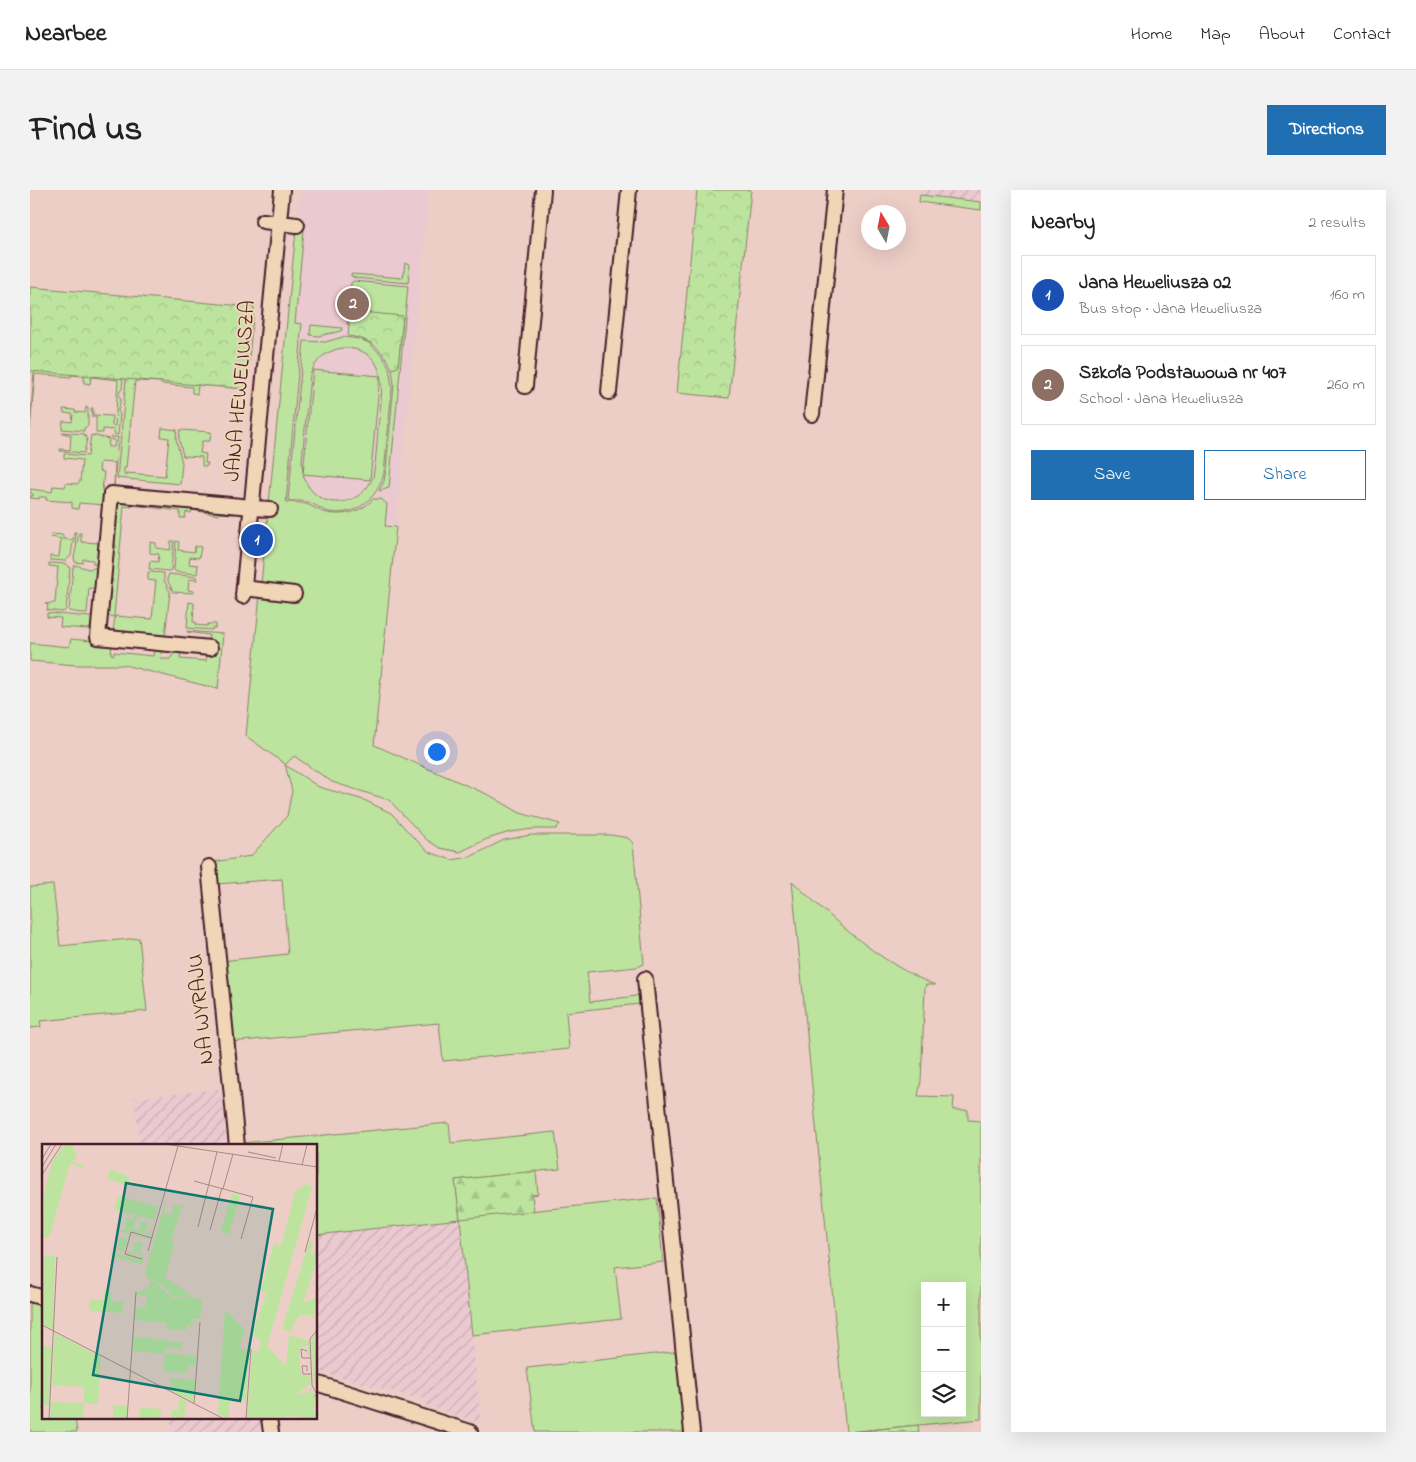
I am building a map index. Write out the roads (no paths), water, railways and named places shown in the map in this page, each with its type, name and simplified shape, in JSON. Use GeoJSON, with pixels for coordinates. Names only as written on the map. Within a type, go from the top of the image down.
{"type":"FeatureCollection","features":[{"type":"Feature","properties":{"kind":"street","name":"JANA HEWELIUSZA"},"geometry":{"type":"LineString","coordinates":[[282,190],[244,592],[294,594]]}},
{"type":"Feature","properties":{"kind":"street"},"geometry":{"type":"LineString","coordinates":[[525,386],[543,190]]}},
{"type":"Feature","properties":{"kind":"street"},"geometry":{"type":"LineString","coordinates":[[609,392],[629,190]]}},
{"type":"Feature","properties":{"kind":"street"},"geometry":{"type":"LineString","coordinates":[[812,414],[835,190]]}},
{"type":"Feature","properties":{"kind":"street"},"geometry":{"type":"LineString","coordinates":[[262,221],[297,225]]}},
{"type":"Feature","properties":{"kind":"street"},"geometry":{"type":"LineString","coordinates":[[210,648],[98,637],[111,494],[270,509]]}},
{"type":"Feature","properties":{"kind":"street","name":"NA WYRAJU"},"geometry":{"type":"LineString","coordinates":[[209,867],[238,1144]]}},
{"type":"Feature","properties":{"kind":"street"},"geometry":{"type":"LineString","coordinates":[[645,979],[692,1432]]}},
{"type":"Feature","properties":{"kind":"street"},"geometry":{"type":"LineString","coordinates":[[318,1384],[470,1432]]}},
{"type":"Feature","properties":{"kind":"place","name":"Szkoła Podstawowa nr 407"},"geometry":{"type":"Point","coordinates":[353,304]}},
{"type":"Feature","properties":{"kind":"place","name":"Jana Heweliusza 02"},"geometry":{"type":"Point","coordinates":[257,540]}}]}
